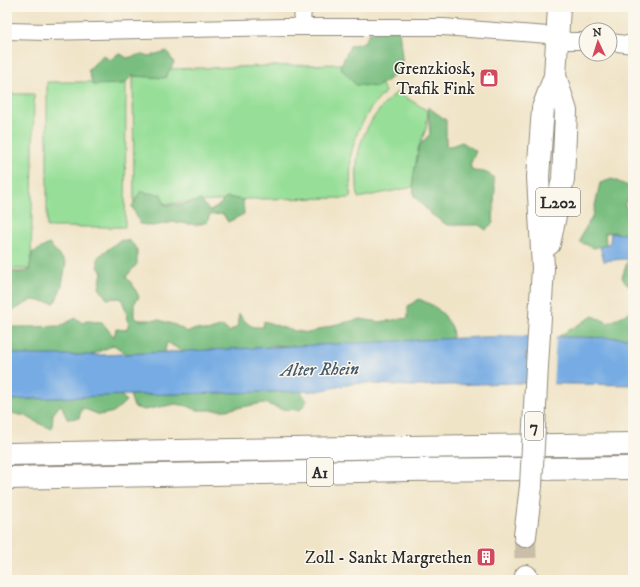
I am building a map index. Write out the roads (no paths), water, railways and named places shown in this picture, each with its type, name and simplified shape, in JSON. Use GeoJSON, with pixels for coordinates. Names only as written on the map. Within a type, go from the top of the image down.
{"type":"FeatureCollection","features":[{"type":"Feature","properties":{"kind":"main road","name":"L202"},"geometry":{"type":"LineString","coordinates":[[537,366],[543,271],[564,179],[566,112],[556,67],[559,7]]}},
{"type":"Feature","properties":{"kind":"main road","name":"7"},"geometry":{"type":"LineString","coordinates":[[525,536],[531,486],[537,366]]}},
{"type":"Feature","properties":{"kind":"main road","name":"A1"},"geometry":{"type":"LineString","coordinates":[[7,454],[423,446],[633,444]]}},
{"type":"Feature","properties":{"kind":"main road","name":"A1"},"geometry":{"type":"LineString","coordinates":[[7,478],[415,470],[633,468]]}},
{"type":"Feature","properties":{"kind":"street"},"geometry":{"type":"LineString","coordinates":[[302,26],[303,7]]}},
{"type":"Feature","properties":{"kind":"street"},"geometry":{"type":"LineString","coordinates":[[8,31],[46,32],[302,26],[443,27],[548,35],[569,41],[578,41]]}},
{"type":"Feature","properties":{"kind":"street"},"geometry":{"type":"LineString","coordinates":[[618,43],[633,45]]}},
{"type":"Feature","properties":{"kind":"water"},"geometry":{"type":"Polygon","coordinates":[[[611,233],[633,234],[633,260],[623,259],[604,261],[600,247],[610,243],[611,233]]]}},
{"type":"Feature","properties":{"kind":"water","name":"Alter Rhein"},"geometry":{"type":"Polygon","coordinates":[[[503,336],[633,338],[633,385],[512,383],[414,386],[356,383],[318,391],[130,395],[7,400],[7,352],[23,355],[103,355],[503,336]]]}},
{"type":"Feature","properties":{"kind":"tunnel"},"geometry":{"type":"LineString","coordinates":[[525,536],[526,576]]}},
{"type":"Feature","properties":{"kind":"place","name":"Grenzkiosk, Trafik Fink"},"geometry":{"type":"Point","coordinates":[489,78]}},
{"type":"Feature","properties":{"kind":"place","name":"Zoll - Sankt Margrethen"},"geometry":{"type":"Point","coordinates":[486,557]}}]}
